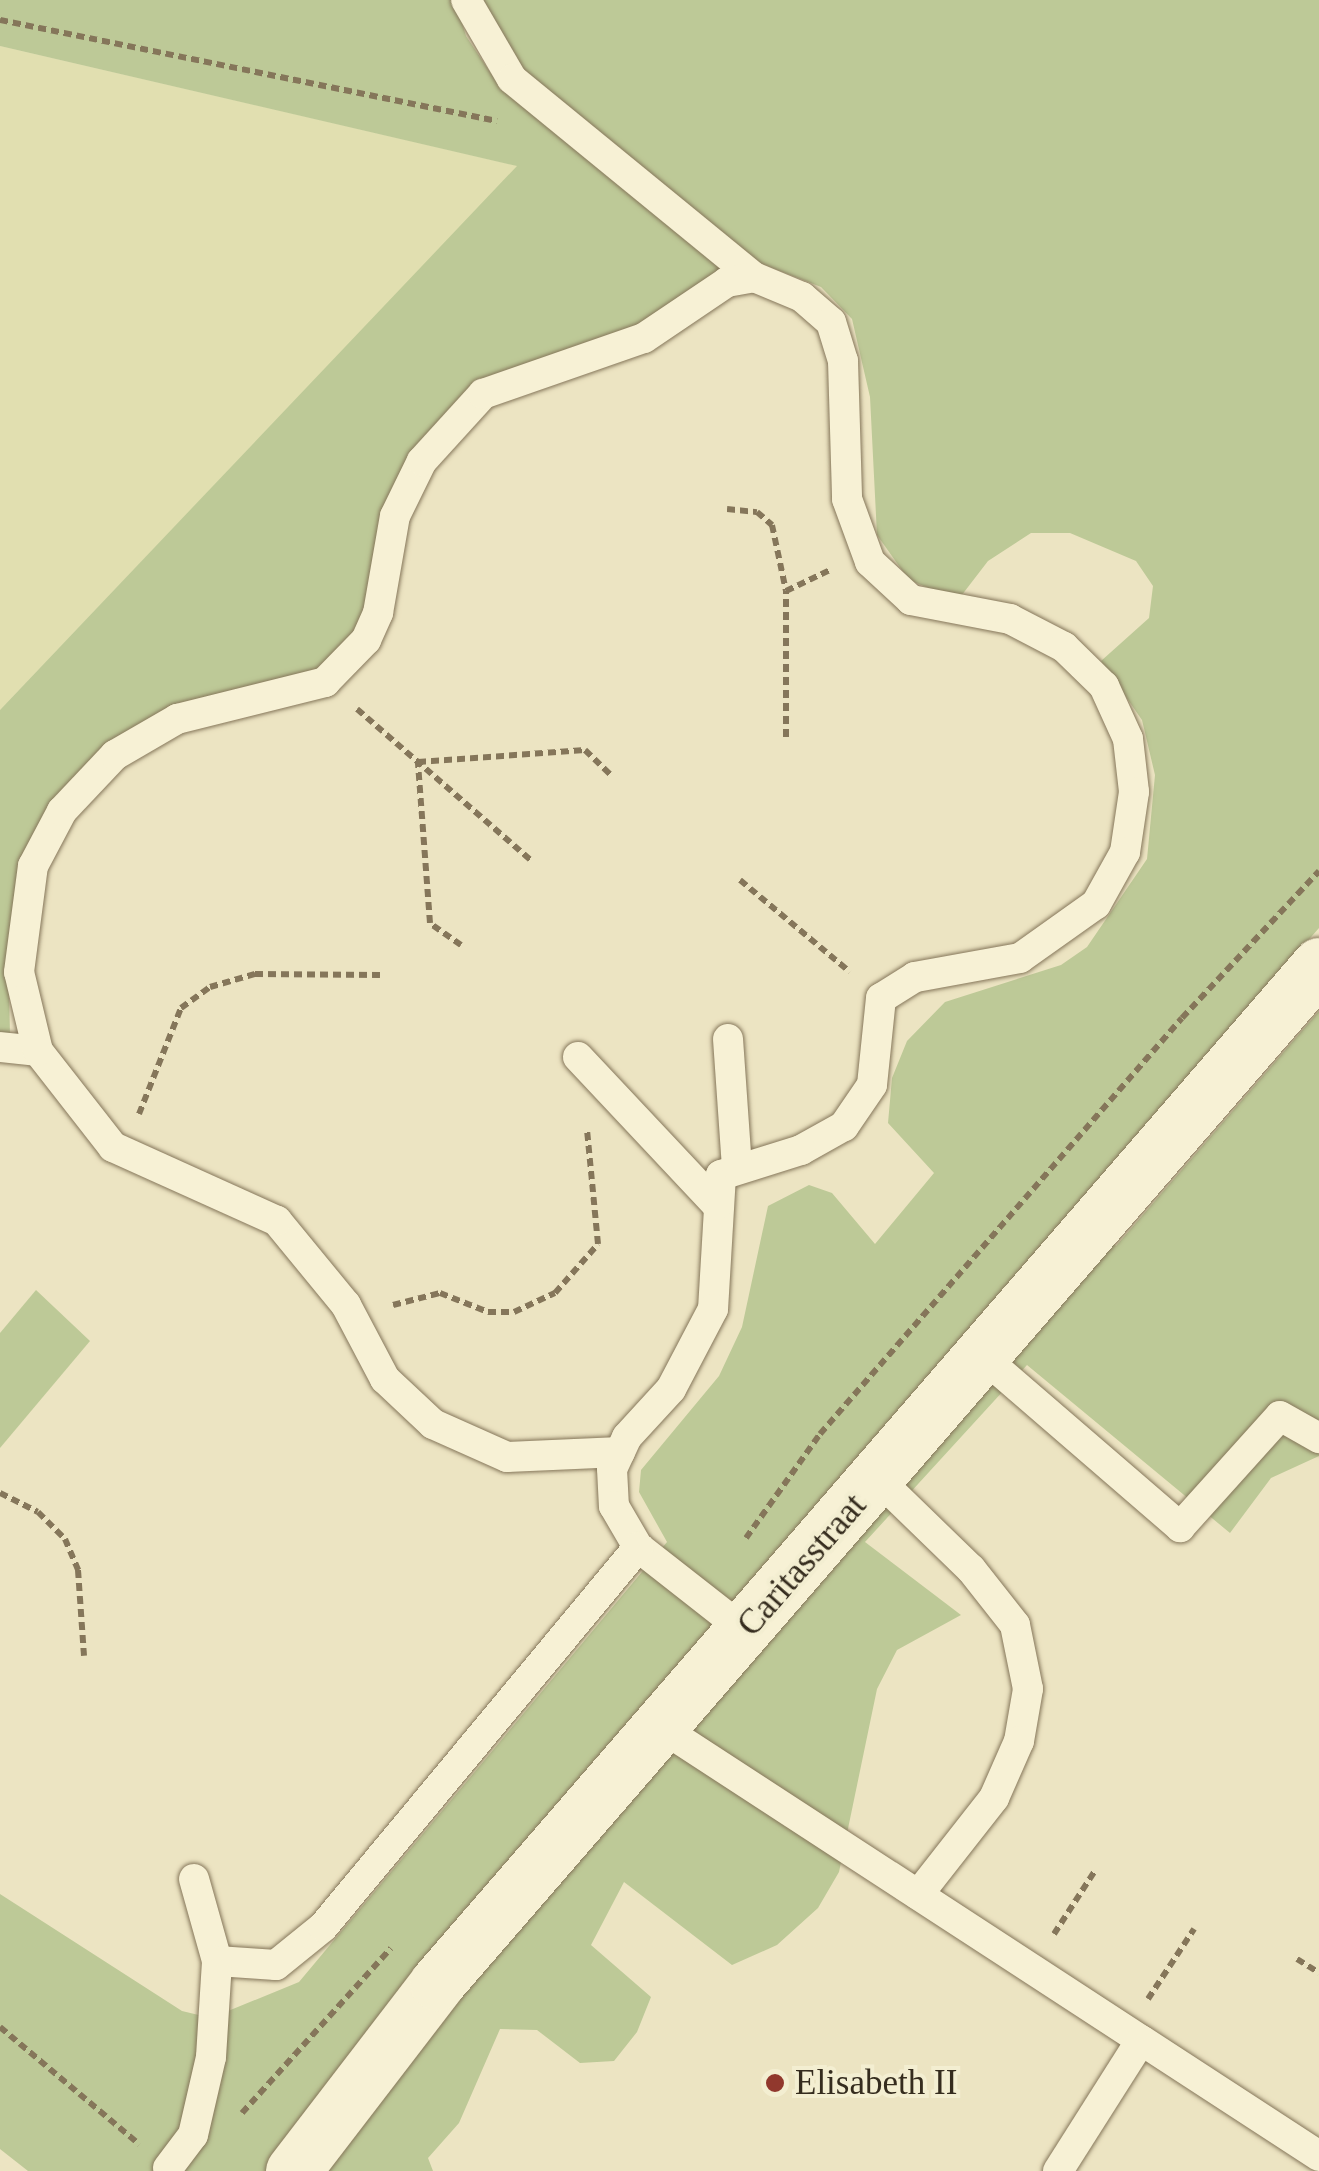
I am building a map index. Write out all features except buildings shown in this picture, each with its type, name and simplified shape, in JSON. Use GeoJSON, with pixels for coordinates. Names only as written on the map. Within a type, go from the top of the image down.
{"type":"FeatureCollection","features":[{"type":"Feature","properties":{"kind":"street","name":"Caritasstraat"},"geometry":{"type":"LineString","coordinates":[[294,2171],[437,1982],[662,1728],[1319,965]]}},
{"type":"Feature","properties":{"kind":"lane"},"geometry":{"type":"LineString","coordinates":[[466,0],[512,79],[754,277],[802,297],[831,322],[843,361],[847,499],[867,553],[911,600],[1010,620],[1064,647],[1104,686],[1128,739],[1134,792],[1125,852],[1096,904],[1020,958],[915,977],[881,998],[872,1085],[844,1126],[801,1150],[737,1167],[722,1175],[714,1309],[671,1389],[620,1452],[612,1469],[614,1506],[638,1547],[745,1631]]}},
{"type":"Feature","properties":{"kind":"lane"},"geometry":{"type":"LineString","coordinates":[[620,1452],[507,1457],[433,1424],[385,1379],[355,1321],[276,1221],[114,1147],[38,1051],[20,972],[33,866],[62,811],[114,755],[176,720],[325,682],[366,640],[378,613],[396,516],[422,462],[483,394],[644,338],[727,282],[754,277]]}},
{"type":"Feature","properties":{"kind":"lane"},"geometry":{"type":"LineString","coordinates":[[728,1040],[737,1167]]}},
{"type":"Feature","properties":{"kind":"lane"},"geometry":{"type":"LineString","coordinates":[[0,1047],[38,1051]]}},
{"type":"Feature","properties":{"kind":"lane"},"geometry":{"type":"LineString","coordinates":[[578,1057],[718,1205]]}},
{"type":"Feature","properties":{"kind":"lane"},"geometry":{"type":"LineString","coordinates":[[982,1356],[1180,1527],[1280,1416],[1319,1438]]}},
{"type":"Feature","properties":{"kind":"lane"},"geometry":{"type":"LineString","coordinates":[[877,1478],[972,1569],[1015,1625],[1028,1689],[1019,1740],[994,1798],[918,1895]]}},
{"type":"Feature","properties":{"kind":"lane"},"geometry":{"type":"LineString","coordinates":[[218,1961],[276,1965],[323,1928],[638,1547]]}},
{"type":"Feature","properties":{"kind":"lane"},"geometry":{"type":"LineString","coordinates":[[662,1728],[1319,2156]]}},
{"type":"Feature","properties":{"kind":"lane"},"geometry":{"type":"LineString","coordinates":[[168,2168],[193,2135],[208,2073],[218,1961],[194,1880]]}},
{"type":"Feature","properties":{"kind":"lane"},"geometry":{"type":"LineString","coordinates":[[1058,2171],[1134,2036]]}},
{"type":"Feature","properties":{"kind":"path"},"geometry":{"type":"LineString","coordinates":[[0,20],[508,124]]}},
{"type":"Feature","properties":{"kind":"path"},"geometry":{"type":"LineString","coordinates":[[727,509],[757,512],[772,525],[786,591],[786,737]]}},
{"type":"Feature","properties":{"kind":"path"},"geometry":{"type":"LineString","coordinates":[[786,591],[867,553]]}},
{"type":"Feature","properties":{"kind":"path"},"geometry":{"type":"LineString","coordinates":[[325,682],[531,860]]}},
{"type":"Feature","properties":{"kind":"path"},"geometry":{"type":"LineString","coordinates":[[418,762],[585,750],[610,774]]}},
{"type":"Feature","properties":{"kind":"path"},"geometry":{"type":"LineString","coordinates":[[418,762],[430,923],[461,944]]}},
{"type":"Feature","properties":{"kind":"path"},"geometry":{"type":"LineString","coordinates":[[702,1594],[820,1434],[1182,1018],[1319,871]]}},
{"type":"Feature","properties":{"kind":"path"},"geometry":{"type":"LineString","coordinates":[[740,880],[881,998]]}},
{"type":"Feature","properties":{"kind":"path"},"geometry":{"type":"LineString","coordinates":[[127,1154],[181,1008],[210,987],[254,974],[380,975]]}},
{"type":"Feature","properties":{"kind":"path"},"geometry":{"type":"LineString","coordinates":[[355,1321],[412,1296],[440,1293],[488,1312],[514,1312],[554,1293],[582,1266],[598,1244],[598,1199],[578,1057]]}},
{"type":"Feature","properties":{"kind":"path"},"geometry":{"type":"LineString","coordinates":[[0,1493],[38,1512],[64,1539],[78,1570],[84,1656]]}},
{"type":"Feature","properties":{"kind":"path"},"geometry":{"type":"LineString","coordinates":[[1032,1969],[1096,1868]]}},
{"type":"Feature","properties":{"kind":"path"},"geometry":{"type":"LineString","coordinates":[[1134,2036],[1194,1928]]}},
{"type":"Feature","properties":{"kind":"path"},"geometry":{"type":"LineString","coordinates":[[234,2120],[401,1936]]}},
{"type":"Feature","properties":{"kind":"path"},"geometry":{"type":"LineString","coordinates":[[1297,1960],[1319,1974]]}},
{"type":"Feature","properties":{"kind":"path"},"geometry":{"type":"LineString","coordinates":[[0,2027],[168,2168]]}},
{"type":"Feature","properties":{"kind":"shaded area"},"geometry":{"type":"Polygon","coordinates":[[[0,46],[518,166],[0,710],[0,46]]]}},
{"type":"Feature","properties":{"kind":"green space"},"geometry":{"type":"Polygon","coordinates":[[[0,0],[455,0],[466,36],[492,75],[724,267],[653,320],[446,416],[369,617],[312,678],[89,762],[8,949],[10,1035],[0,1045],[0,710],[517,166],[0,46],[0,0]]]}},
{"type":"Feature","properties":{"kind":"green space"},"geometry":{"type":"Polygon","coordinates":[[[477,0],[1319,0],[1319,928],[1076,1205],[1116,1246],[1319,1011],[1319,1456],[1271,1478],[1230,1533],[1027,1365],[865,1542],[961,1615],[897,1650],[877,1689],[839,1872],[818,1908],[777,1945],[732,1965],[624,1882],[591,1945],[651,1997],[637,2032],[614,2061],[580,2063],[537,2030],[500,2029],[459,2123],[428,2158],[433,2171],[28,2171],[0,2149],[0,1894],[182,2011],[211,2018],[299,1982],[667,1542],[639,1492],[641,1470],[719,1376],[742,1327],[768,1206],[809,1185],[832,1193],[875,1244],[934,1173],[888,1123],[892,1078],[907,1041],[945,1002],[1061,965],[1087,947],[1147,859],[1155,775],[1142,720],[1101,661],[1149,618],[1153,586],[1136,561],[1070,533],[1031,533],[988,561],[958,600],[909,580],[877,535],[870,397],[852,319],[821,287],[749,259],[512,67],[477,0]]]}},
{"type":"Feature","properties":{"kind":"green space"},"geometry":{"type":"Polygon","coordinates":[[[36,1290],[90,1341],[0,1448],[0,1333],[36,1290]]]}},
{"type":"Feature","properties":{"kind":"place","name":"Elisabeth II"},"geometry":{"type":"Point","coordinates":[775,2083]}}]}
